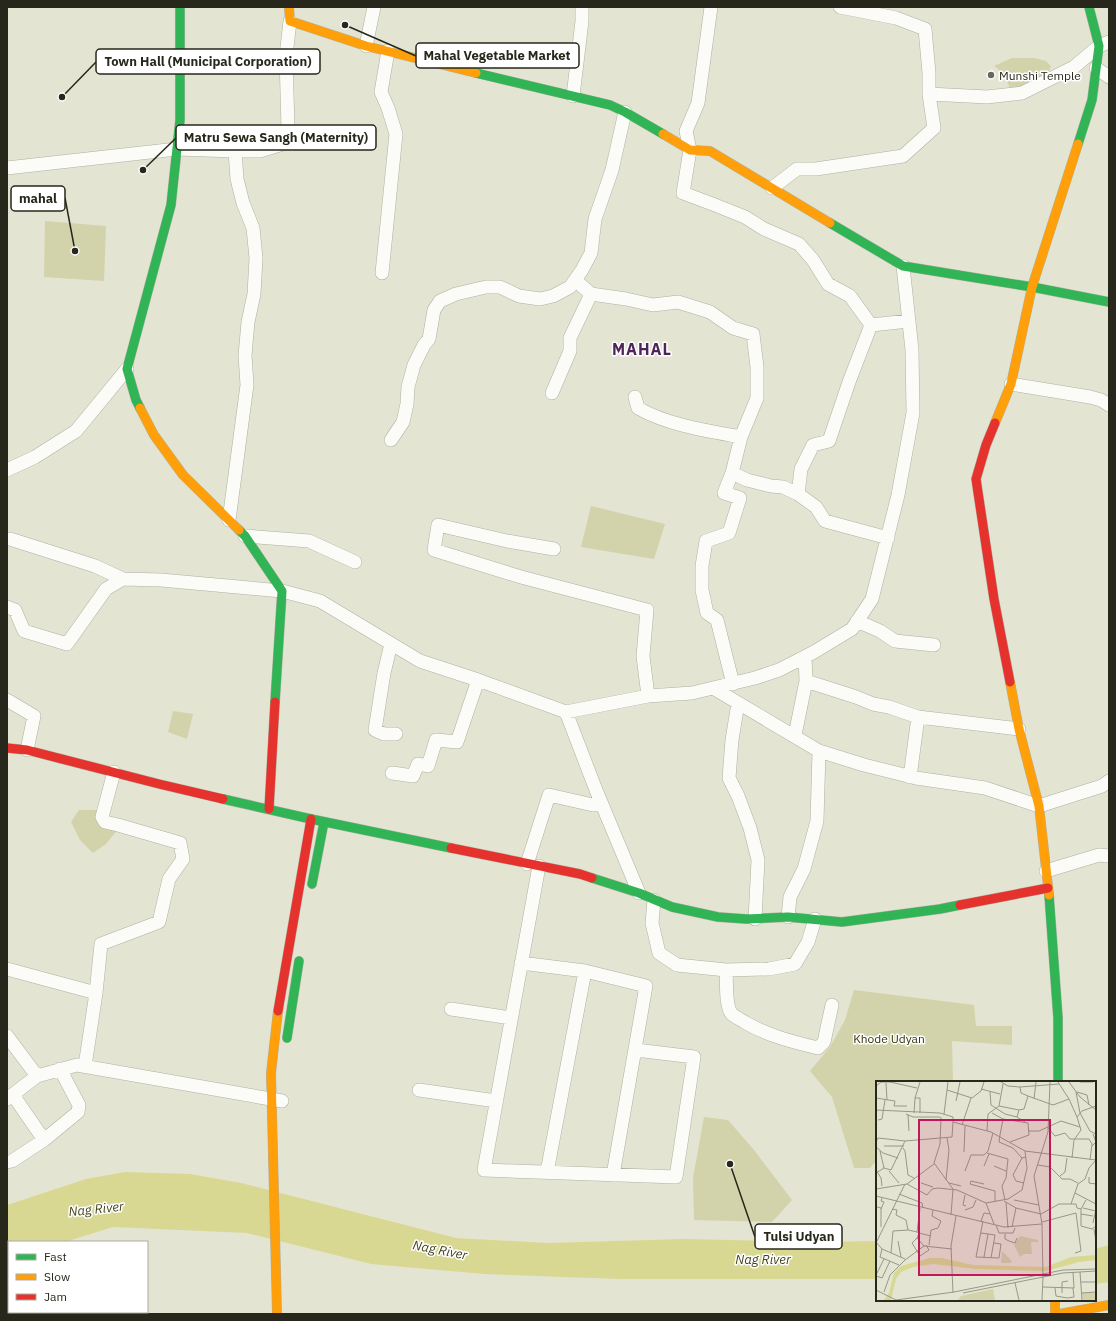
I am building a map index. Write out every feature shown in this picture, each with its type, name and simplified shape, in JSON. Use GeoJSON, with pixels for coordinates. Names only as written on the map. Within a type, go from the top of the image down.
{"type":"FeatureCollection","features":[{"type":"Feature","properties":{"kind":"street"},"geometry":{"type":"LineString","coordinates":[[7,470],[35,457],[76,430],[127,370],[172,205],[180,120],[180,7]]}},
{"type":"Feature","properties":{"kind":"street"},"geometry":{"type":"LineString","coordinates":[[7,168],[177,149],[260,151],[286,143],[288,129],[286,56],[290,21],[289,7]]}},
{"type":"Feature","properties":{"kind":"street"},"geometry":{"type":"LineString","coordinates":[[366,46],[374,7]]}},
{"type":"Feature","properties":{"kind":"street"},"geometry":{"type":"LineString","coordinates":[[573,96],[582,21],[582,7]]}},
{"type":"Feature","properties":{"kind":"street"},"geometry":{"type":"LineString","coordinates":[[711,7],[698,103],[686,131],[690,150],[682,193],[745,217],[764,229],[799,244],[813,260],[828,284],[850,296],[871,325]]}},
{"type":"Feature","properties":{"kind":"street"},"geometry":{"type":"LineString","coordinates":[[772,188],[797,169],[816,169],[902,156],[934,128],[929,94],[926,29],[897,13],[840,7]]}},
{"type":"Feature","properties":{"kind":"street"},"geometry":{"type":"LineString","coordinates":[[1058,1081],[1058,1018],[1048,888],[1039,806],[1019,729],[994,599],[976,478],[986,446],[1011,384],[1032,287],[1092,100],[1096,68],[1104,44],[1089,7]]}},
{"type":"Feature","properties":{"kind":"street"},"geometry":{"type":"LineString","coordinates":[[290,21],[366,46],[610,105],[625,112],[690,150],[710,151],[904,266],[1032,287],[1109,302]]}},
{"type":"Feature","properties":{"kind":"street"},"geometry":{"type":"LineString","coordinates":[[929,94],[987,97],[1022,93],[1074,67],[1104,44]]}},
{"type":"Feature","properties":{"kind":"street"},"geometry":{"type":"LineString","coordinates":[[382,273],[396,134],[388,108],[380,92],[388,51]]}},
{"type":"Feature","properties":{"kind":"street"},"geometry":{"type":"LineString","coordinates":[[1096,68],[1109,77]]}},
{"type":"Feature","properties":{"kind":"street"},"geometry":{"type":"LineString","coordinates":[[391,440],[403,422],[407,404],[408,387],[414,365],[424,344],[429,339],[434,310],[440,300],[456,294],[486,287],[500,287],[519,296],[540,299],[553,296],[570,287],[575,280],[591,253],[595,219],[612,170],[625,112]]}},
{"type":"Feature","properties":{"kind":"street"},"geometry":{"type":"LineString","coordinates":[[229,520],[247,386],[245,355],[248,322],[254,294],[256,258],[253,228],[243,203],[237,179],[235,151]]}},
{"type":"Feature","properties":{"kind":"street"},"geometry":{"type":"LineString","coordinates":[[10,539],[96,566],[123,579],[161,580],[282,591],[320,601],[420,661],[566,712],[648,696],[692,693],[733,684],[779,670],[852,630],[872,599],[898,495],[913,414],[912,350],[904,266]]}},
{"type":"Feature","properties":{"kind":"street"},"geometry":{"type":"LineString","coordinates":[[575,280],[591,294],[653,305],[678,302],[710,312],[733,328],[753,334],[757,367],[757,398],[741,437],[732,473],[724,493],[740,498],[729,533],[706,541],[702,566],[702,590],[707,613],[717,620],[733,684]]}},
{"type":"Feature","properties":{"kind":"street"},"geometry":{"type":"LineString","coordinates":[[552,393],[570,351],[570,338],[591,294]]}},
{"type":"Feature","properties":{"kind":"street"},"geometry":{"type":"LineString","coordinates":[[871,325],[909,321]]}},
{"type":"Feature","properties":{"kind":"street"},"geometry":{"type":"LineString","coordinates":[[798,494],[801,469],[813,445],[829,441],[849,382],[871,325]]}},
{"type":"Feature","properties":{"kind":"street"},"geometry":{"type":"LineString","coordinates":[[127,370],[136,400],[154,435],[183,475],[245,536],[282,591],[269,809]]}},
{"type":"Feature","properties":{"kind":"street"},"geometry":{"type":"LineString","coordinates":[[1011,384],[1090,397],[1109,404]]}},
{"type":"Feature","properties":{"kind":"street"},"geometry":{"type":"LineString","coordinates":[[635,397],[638,408],[648,414],[696,428],[741,437]]}},
{"type":"Feature","properties":{"kind":"street"},"geometry":{"type":"LineString","coordinates":[[732,473],[747,480],[771,486],[784,487],[798,494],[816,507],[825,521],[888,538]]}},
{"type":"Feature","properties":{"kind":"street"},"geometry":{"type":"LineString","coordinates":[[554,549],[507,541],[438,525],[434,550],[521,577],[647,610],[643,656],[648,696]]}},
{"type":"Feature","properties":{"kind":"street"},"geometry":{"type":"LineString","coordinates":[[245,536],[309,541],[355,562]]}},
{"type":"Feature","properties":{"kind":"street"},"geometry":{"type":"LineString","coordinates":[[7,607],[15,610],[24,630],[67,644],[106,589],[123,579]]}},
{"type":"Feature","properties":{"kind":"street"},"geometry":{"type":"LineString","coordinates":[[858,621],[880,630],[896,641],[934,645]]}},
{"type":"Feature","properties":{"kind":"street"},"geometry":{"type":"LineString","coordinates":[[391,644],[384,673],[375,730],[384,734],[396,734]]}},
{"type":"Feature","properties":{"kind":"street"},"geometry":{"type":"LineString","coordinates":[[795,735],[806,681],[805,657]]}},
{"type":"Feature","properties":{"kind":"street"},"geometry":{"type":"LineString","coordinates":[[392,773],[413,776],[418,764],[428,766],[436,740],[456,742],[478,680]]}},
{"type":"Feature","properties":{"kind":"street"},"geometry":{"type":"LineString","coordinates":[[806,681],[873,704],[889,707],[918,716],[1019,729]]}},
{"type":"Feature","properties":{"kind":"street"},"geometry":{"type":"LineString","coordinates":[[713,688],[795,735],[819,751],[910,777],[985,788],[1039,806],[1102,786],[1109,781]]}},
{"type":"Feature","properties":{"kind":"street"},"geometry":{"type":"LineString","coordinates":[[7,700],[34,716],[28,750]]}},
{"type":"Feature","properties":{"kind":"street"},"geometry":{"type":"LineString","coordinates":[[738,703],[728,778],[738,796],[750,828],[758,860],[755,919]]}},
{"type":"Feature","properties":{"kind":"street"},"geometry":{"type":"LineString","coordinates":[[566,712],[601,802],[639,893]]}},
{"type":"Feature","properties":{"kind":"street"},"geometry":{"type":"LineString","coordinates":[[910,777],[918,716]]}},
{"type":"Feature","properties":{"kind":"street"},"geometry":{"type":"LineString","coordinates":[[7,748],[28,750],[324,822],[580,874],[639,893],[672,907],[718,917],[755,919],[788,917],[842,922],[940,909],[1048,888]]}},
{"type":"Feature","properties":{"kind":"street"},"geometry":{"type":"LineString","coordinates":[[788,917],[790,897],[804,869],[817,821],[819,751]]}},
{"type":"Feature","properties":{"kind":"street"},"geometry":{"type":"LineString","coordinates":[[85,1066],[96,992],[101,944],[159,922],[169,879],[183,859],[180,843],[118,824],[105,822],[102,817],[114,772]]}},
{"type":"Feature","properties":{"kind":"street"},"geometry":{"type":"LineString","coordinates":[[601,802],[593,805],[549,795],[533,865],[521,963],[484,1170],[676,1177],[694,1057],[636,1050]]}},
{"type":"Feature","properties":{"kind":"street"},"geometry":{"type":"LineString","coordinates":[[277,1314],[274,1206],[280,1154],[279,1100],[271,1073],[274,1041],[311,819]]}},
{"type":"Feature","properties":{"kind":"street"},"geometry":{"type":"LineString","coordinates":[[310,896],[324,822]]}},
{"type":"Feature","properties":{"kind":"street"},"geometry":{"type":"LineString","coordinates":[[1046,871],[1100,855],[1109,856]]}},
{"type":"Feature","properties":{"kind":"street"},"geometry":{"type":"LineString","coordinates":[[654,900],[652,922],[659,953],[677,965],[726,970],[769,969],[795,964],[808,942],[815,919]]}},
{"type":"Feature","properties":{"kind":"street"},"geometry":{"type":"LineString","coordinates":[[285,1047],[301,949]]}},
{"type":"Feature","properties":{"kind":"street"},"geometry":{"type":"LineString","coordinates":[[521,963],[585,971],[646,986],[613,1175]]}},
{"type":"Feature","properties":{"kind":"street"},"geometry":{"type":"LineString","coordinates":[[7,969],[96,992]]}},
{"type":"Feature","properties":{"kind":"street"},"geometry":{"type":"LineString","coordinates":[[726,970],[727,1000],[731,1012],[763,1032],[818,1048],[824,1042],[832,1005]]}},
{"type":"Feature","properties":{"kind":"street"},"geometry":{"type":"LineString","coordinates":[[547,1172],[585,971]]}},
{"type":"Feature","properties":{"kind":"street"},"geometry":{"type":"LineString","coordinates":[[451,1009],[511,1018]]}},
{"type":"Feature","properties":{"kind":"street"},"geometry":{"type":"LineString","coordinates":[[7,1036],[37,1076]]}},
{"type":"Feature","properties":{"kind":"street"},"geometry":{"type":"LineString","coordinates":[[44,1140],[10,1097],[37,1076],[77,1065],[279,1100]]}},
{"type":"Feature","properties":{"kind":"street"},"geometry":{"type":"LineString","coordinates":[[7,1162],[12,1161],[44,1140],[78,1112],[78,1105],[60,1069]]}},
{"type":"Feature","properties":{"kind":"street"},"geometry":{"type":"LineString","coordinates":[[419,1090],[496,1100]]}},
{"type":"Feature","properties":{"kind":"street"},"geometry":{"type":"LineString","coordinates":[[274,1206],[284,1206]]}},
{"type":"Feature","properties":{"kind":"street"},"geometry":{"type":"LineString","coordinates":[[1054,1314],[1055,1301]]}},
{"type":"Feature","properties":{"kind":"street"},"geometry":{"type":"LineString","coordinates":[[1059,1314],[1109,1305]]}},
{"type":"Feature","properties":{"kind":"green space"},"geometry":{"type":"Polygon","coordinates":[[[1012,58],[1034,58],[1046,61],[1051,66],[1047,76],[1040,82],[1010,89],[1004,76],[994,66],[1012,58]]]}},
{"type":"Feature","properties":{"kind":"green space"},"geometry":{"type":"Polygon","coordinates":[[[45,221],[106,226],[104,281],[44,277],[45,221]]]}},
{"type":"Feature","properties":{"kind":"green space"},"geometry":{"type":"Polygon","coordinates":[[[591,506],[665,524],[654,559],[581,547],[591,506]]]}},
{"type":"Feature","properties":{"kind":"green space"},"geometry":{"type":"Polygon","coordinates":[[[173,711],[193,714],[187,739],[168,732],[173,711]]]}},
{"type":"Feature","properties":{"kind":"green space"},"geometry":{"type":"Polygon","coordinates":[[[79,810],[98,810],[118,829],[106,844],[93,853],[80,840],[71,822],[79,810]]]}},
{"type":"Feature","properties":{"kind":"green space","name":"Khode Udyan"},"geometry":{"type":"Polygon","coordinates":[[[854,990],[974,1005],[976,1026],[1012,1026],[1012,1045],[952,1041],[953,1081],[876,1081],[876,1161],[870,1168],[854,1168],[832,1097],[810,1071],[830,1047],[845,1020],[854,990]]]}},
{"type":"Feature","properties":{"kind":"green space"},"geometry":{"type":"Polygon","coordinates":[[[704,1117],[728,1120],[754,1150],[792,1200],[772,1222],[694,1220],[693,1178],[704,1117]]]}},
{"type":"Feature","properties":{"kind":"water","name":"Nag River"},"geometry":{"type":"Polygon","coordinates":[[[125,1172],[190,1174],[241,1183],[456,1238],[548,1243],[684,1239],[826,1242],[876,1241],[876,1279],[621,1279],[484,1274],[371,1264],[247,1233],[113,1227],[68,1241],[8,1241],[7,1252],[7,1205],[86,1179],[125,1172]]]}},
{"type":"Feature","properties":{"kind":"water"},"geometry":{"type":"Polygon","coordinates":[[[1109,1245],[1109,1282],[1096,1284],[1096,1249],[1109,1245]]]}},
{"type":"Feature","properties":{"kind":"traffic: fast"},"geometry":{"type":"LineString","coordinates":[[140,408],[136,400],[127,369],[171,205],[180,120],[180,7]]}},
{"type":"Feature","properties":{"kind":"traffic: fast"},"geometry":{"type":"LineString","coordinates":[[1078,144],[1092,100],[1099,46],[1089,7]]}},
{"type":"Feature","properties":{"kind":"traffic: fast"},"geometry":{"type":"LineString","coordinates":[[476,73],[610,105],[663,134]]}},
{"type":"Feature","properties":{"kind":"traffic: fast"},"geometry":{"type":"LineString","coordinates":[[830,223],[903,266],[1032,287],[1109,302]]}},
{"type":"Feature","properties":{"kind":"traffic: fast"},"geometry":{"type":"LineString","coordinates":[[239,530],[245,536],[282,591],[275,702]]}},
{"type":"Feature","properties":{"kind":"traffic: fast"},"geometry":{"type":"LineString","coordinates":[[223,799],[451,848]]}},
{"type":"Feature","properties":{"kind":"traffic: fast"},"geometry":{"type":"LineString","coordinates":[[312,884],[324,822]]}},
{"type":"Feature","properties":{"kind":"traffic: fast"},"geometry":{"type":"LineString","coordinates":[[592,878],[639,893],[672,907],[718,917],[746,919],[788,917],[842,922],[960,905]]}},
{"type":"Feature","properties":{"kind":"traffic: fast"},"geometry":{"type":"LineString","coordinates":[[1049,895],[1058,1018],[1058,1081]]}},
{"type":"Feature","properties":{"kind":"traffic: fast"},"geometry":{"type":"LineString","coordinates":[[287,1038],[299,961]]}},
{"type":"Feature","properties":{"kind":"traffic: slow"},"geometry":{"type":"LineString","coordinates":[[289,7],[290,21],[366,46],[476,73]]}},
{"type":"Feature","properties":{"kind":"traffic: slow"},"geometry":{"type":"LineString","coordinates":[[663,134],[690,150],[710,151],[830,223]]}},
{"type":"Feature","properties":{"kind":"traffic: slow"},"geometry":{"type":"LineString","coordinates":[[995,423],[1011,384],[1032,287],[1078,144]]}},
{"type":"Feature","properties":{"kind":"traffic: slow"},"geometry":{"type":"LineString","coordinates":[[140,408],[154,435],[183,475],[239,530]]}},
{"type":"Feature","properties":{"kind":"traffic: slow"},"geometry":{"type":"LineString","coordinates":[[1010,682],[1019,729],[1039,806],[1049,895]]}},
{"type":"Feature","properties":{"kind":"traffic: slow"},"geometry":{"type":"LineString","coordinates":[[277,1314],[271,1073],[278,1011]]}},
{"type":"Feature","properties":{"kind":"traffic: slow"},"geometry":{"type":"LineString","coordinates":[[1055,1301],[1055,1314]]}},
{"type":"Feature","properties":{"kind":"traffic: slow"},"geometry":{"type":"LineString","coordinates":[[1059,1314],[1109,1305]]}},
{"type":"Feature","properties":{"kind":"traffic: jam"},"geometry":{"type":"LineString","coordinates":[[995,423],[986,445],[976,479],[994,599],[1010,682]]}},
{"type":"Feature","properties":{"kind":"traffic: jam"},"geometry":{"type":"LineString","coordinates":[[269,809],[275,702]]}},
{"type":"Feature","properties":{"kind":"traffic: jam"},"geometry":{"type":"LineString","coordinates":[[7,748],[27,750],[223,799]]}},
{"type":"Feature","properties":{"kind":"traffic: jam"},"geometry":{"type":"LineString","coordinates":[[278,1011],[311,819]]}},
{"type":"Feature","properties":{"kind":"traffic: jam"},"geometry":{"type":"LineString","coordinates":[[451,848],[580,874],[592,878]]}},
{"type":"Feature","properties":{"kind":"traffic: jam"},"geometry":{"type":"LineString","coordinates":[[960,905],[1048,888]]}},
{"type":"Feature","properties":{"kind":"place","name":"Mahal Vegetable Market"},"geometry":{"type":"Point","coordinates":[345,25]}},
{"type":"Feature","properties":{"kind":"place","name":"Munshi Temple"},"geometry":{"type":"Point","coordinates":[991,75]}},
{"type":"Feature","properties":{"kind":"place","name":"Town Hall (Municipal Corporation)"},"geometry":{"type":"Point","coordinates":[62,97]}},
{"type":"Feature","properties":{"kind":"place","name":"Matru Sewa Sangh (Maternity)"},"geometry":{"type":"Point","coordinates":[143,170]}},
{"type":"Feature","properties":{"kind":"place","name":"mahal"},"geometry":{"type":"Point","coordinates":[75,251]}},
{"type":"Feature","properties":{"kind":"place","name":"Tulsi Udyan"},"geometry":{"type":"Point","coordinates":[730,1164]}},
{"type":"Feature","properties":{"kind":"district","name":"MAHAL"},"geometry":{"type":"Point","coordinates":[642,349]}}]}
